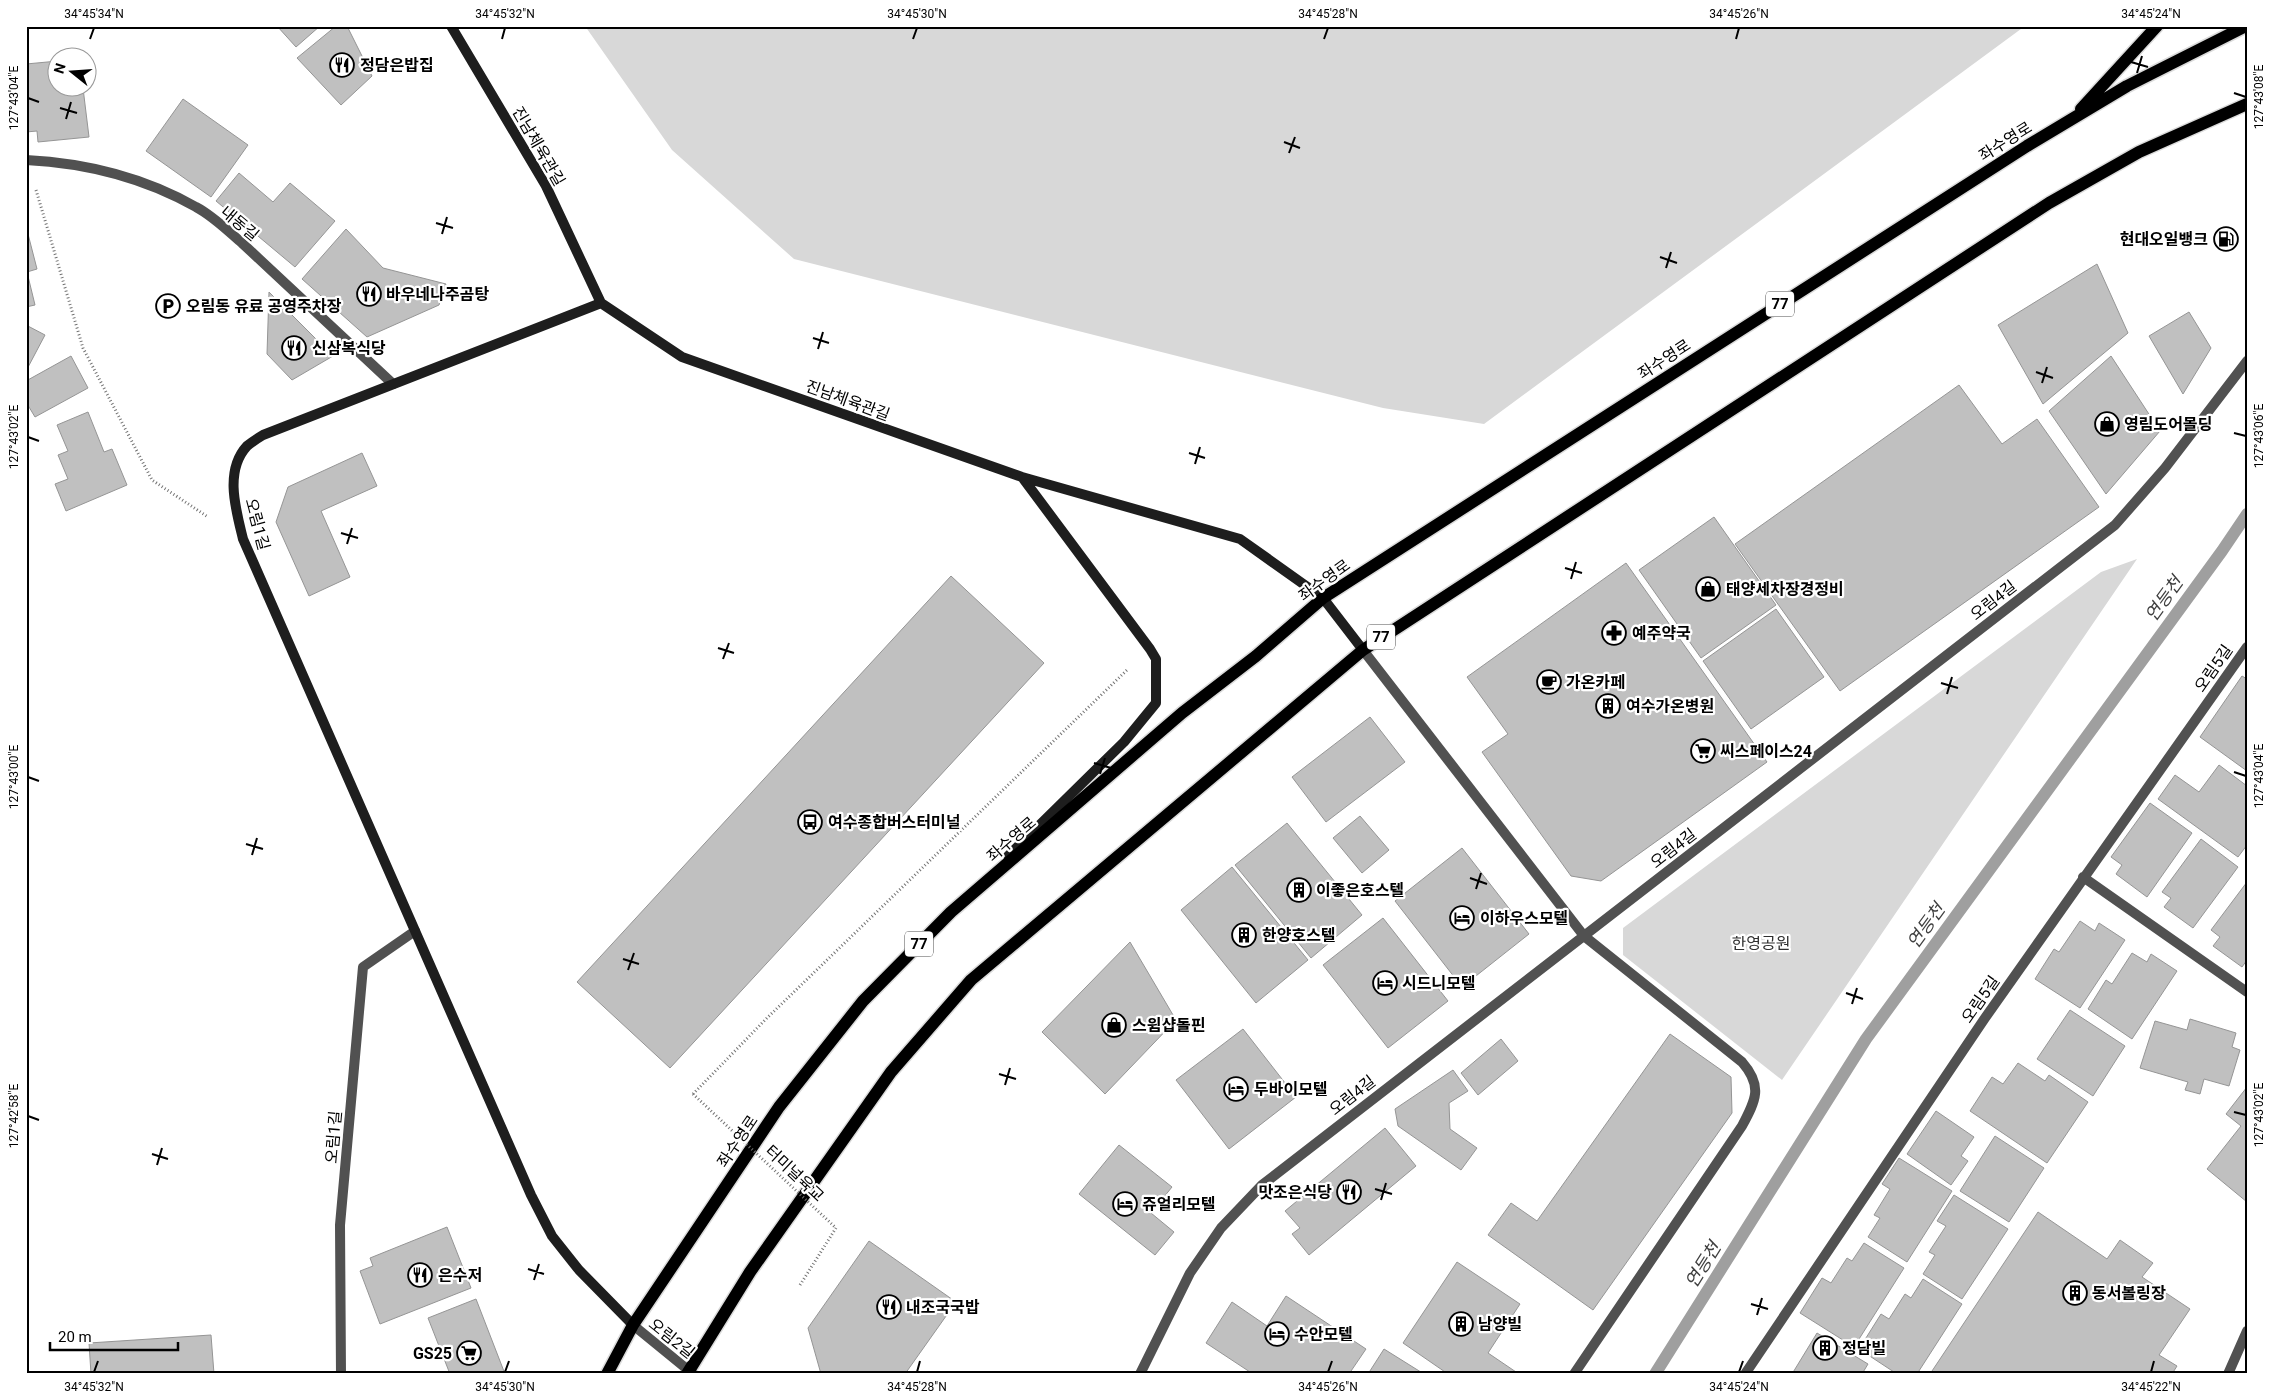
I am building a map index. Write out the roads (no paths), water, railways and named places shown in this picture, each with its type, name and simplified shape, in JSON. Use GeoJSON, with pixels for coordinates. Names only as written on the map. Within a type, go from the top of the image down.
{"type":"FeatureCollection","features":[{"type":"Feature","properties":{"kind":"main road"},"geometry":{"type":"LineString","coordinates":[[2072,119],[2157,26]]}},
{"type":"Feature","properties":{"kind":"main road","name":"좌수영로"},"geometry":{"type":"LineString","coordinates":[[608,1374],[633,1325],[779,1107],[864,1001],[951,912],[1182,713],[1256,656],[1323,598],[2027,146],[2127,86],[2246,26]]}},
{"type":"Feature","properties":{"kind":"main road","name":"77"},"geometry":{"type":"LineString","coordinates":[[690,1373],[750,1272],[891,1072],[971,980],[1363,650],[2049,203],[2139,152],[2247,104]]}},
{"type":"Feature","properties":{"kind":"street","name":"진남체육관길"},"geometry":{"type":"LineString","coordinates":[[451,26],[546,186],[601,303],[682,357],[1022,477],[1240,539],[1323,598],[1363,650]]}},
{"type":"Feature","properties":{"kind":"street","name":"내동길"},"geometry":{"type":"LineString","coordinates":[[27,160],[76,164],[100,169],[138,181],[196,207],[242,243],[393,384]]}},
{"type":"Feature","properties":{"kind":"street","name":"오림1길"},"geometry":{"type":"LineString","coordinates":[[601,303],[264,435],[248,446],[238,460],[233,481],[235,508],[243,539],[531,1195],[552,1236],[579,1270],[633,1325]]}},
{"type":"Feature","properties":{"kind":"street","name":"오림4길"},"geometry":{"type":"LineString","coordinates":[[1140,1374],[1190,1273],[1221,1228],[1262,1185],[2114,525],[2165,468],[2247,361]]}},
{"type":"Feature","properties":{"kind":"street"},"geometry":{"type":"LineString","coordinates":[[951,912],[1124,742],[1156,703],[1156,659],[1022,477]]}},
{"type":"Feature","properties":{"kind":"street","name":"오림5길"},"geometry":{"type":"LineString","coordinates":[[1745,1374],[1979,1026],[2247,647]]}},
{"type":"Feature","properties":{"kind":"street"},"geometry":{"type":"LineString","coordinates":[[1363,650],[1584,936],[1742,1062],[1756,1083],[1750,1110],[1742,1126],[1574,1374]]}},
{"type":"Feature","properties":{"kind":"street"},"geometry":{"type":"LineString","coordinates":[[2083,877],[2247,992]]}},
{"type":"Feature","properties":{"kind":"street","name":"오림1길"},"geometry":{"type":"LineString","coordinates":[[341,1374],[340,1225],[363,967],[415,931]]}},
{"type":"Feature","properties":{"kind":"street","name":"오림2길"},"geometry":{"type":"LineString","coordinates":[[633,1325],[690,1373]]}},
{"type":"Feature","properties":{"kind":"street"},"geometry":{"type":"LineString","coordinates":[[2228,1374],[2247,1331]]}},
{"type":"Feature","properties":{"kind":"waterway","name":"연등천"},"geometry":{"type":"LineString","coordinates":[[1655,1374],[1866,1039],[2247,514]]}},
{"type":"Feature","properties":{"kind":"place","name":"정담은밥집"},"geometry":{"type":"Point","coordinates":[342,65]}},
{"type":"Feature","properties":{"kind":"place","name":"현대오일뱅크"},"geometry":{"type":"Point","coordinates":[2226,239]}},
{"type":"Feature","properties":{"kind":"place","name":"바우네나주곰탕"},"geometry":{"type":"Point","coordinates":[369,294]}},
{"type":"Feature","properties":{"kind":"place","name":"오림동 유료 공영주차장"},"geometry":{"type":"Point","coordinates":[168,306]}},
{"type":"Feature","properties":{"kind":"place","name":"신삼복식당"},"geometry":{"type":"Point","coordinates":[294,348]}},
{"type":"Feature","properties":{"kind":"place","name":"영림도어몰딩"},"geometry":{"type":"Point","coordinates":[2107,424]}},
{"type":"Feature","properties":{"kind":"place","name":"태양세차장경정비"},"geometry":{"type":"Point","coordinates":[1708,589]}},
{"type":"Feature","properties":{"kind":"place","name":"예주약국"},"geometry":{"type":"Point","coordinates":[1614,633]}},
{"type":"Feature","properties":{"kind":"place","name":"가온카페"},"geometry":{"type":"Point","coordinates":[1549,682]}},
{"type":"Feature","properties":{"kind":"place","name":"여수가온병원"},"geometry":{"type":"Point","coordinates":[1608,706]}},
{"type":"Feature","properties":{"kind":"place","name":"씨스페이스24"},"geometry":{"type":"Point","coordinates":[1703,751]}},
{"type":"Feature","properties":{"kind":"place","name":"여수종합버스터미널"},"geometry":{"type":"Point","coordinates":[810,822]}},
{"type":"Feature","properties":{"kind":"place","name":"이좋은호스텔"},"geometry":{"type":"Point","coordinates":[1299,890]}},
{"type":"Feature","properties":{"kind":"place","name":"이하우스모텔"},"geometry":{"type":"Point","coordinates":[1462,918]}},
{"type":"Feature","properties":{"kind":"place","name":"한양호스텔"},"geometry":{"type":"Point","coordinates":[1244,935]}},
{"type":"Feature","properties":{"kind":"place","name":"시드니모텔"},"geometry":{"type":"Point","coordinates":[1385,983]}},
{"type":"Feature","properties":{"kind":"place","name":"스윔샵돌핀"},"geometry":{"type":"Point","coordinates":[1114,1025]}},
{"type":"Feature","properties":{"kind":"place","name":"두바이모텔"},"geometry":{"type":"Point","coordinates":[1236,1089]}},
{"type":"Feature","properties":{"kind":"place","name":"맛조은식당"},"geometry":{"type":"Point","coordinates":[1349,1192]}},
{"type":"Feature","properties":{"kind":"place","name":"쥬얼리모텔"},"geometry":{"type":"Point","coordinates":[1125,1204]}},
{"type":"Feature","properties":{"kind":"place","name":"은수저"},"geometry":{"type":"Point","coordinates":[420,1275]}},
{"type":"Feature","properties":{"kind":"place","name":"동서볼링장"},"geometry":{"type":"Point","coordinates":[2075,1293]}},
{"type":"Feature","properties":{"kind":"place","name":"내조국국밥"},"geometry":{"type":"Point","coordinates":[889,1307]}},
{"type":"Feature","properties":{"kind":"place","name":"남양빌"},"geometry":{"type":"Point","coordinates":[1461,1324]}},
{"type":"Feature","properties":{"kind":"place","name":"수안모텔"},"geometry":{"type":"Point","coordinates":[1277,1334]}},
{"type":"Feature","properties":{"kind":"place","name":"정담빌"},"geometry":{"type":"Point","coordinates":[1825,1348]}},
{"type":"Feature","properties":{"kind":"place","name":"GS25"},"geometry":{"type":"Point","coordinates":[469,1353]}},
{"type":"Feature","properties":{"kind":"park label","name":"한영공원"},"geometry":{"type":"Point","coordinates":[1761,943]}}]}
